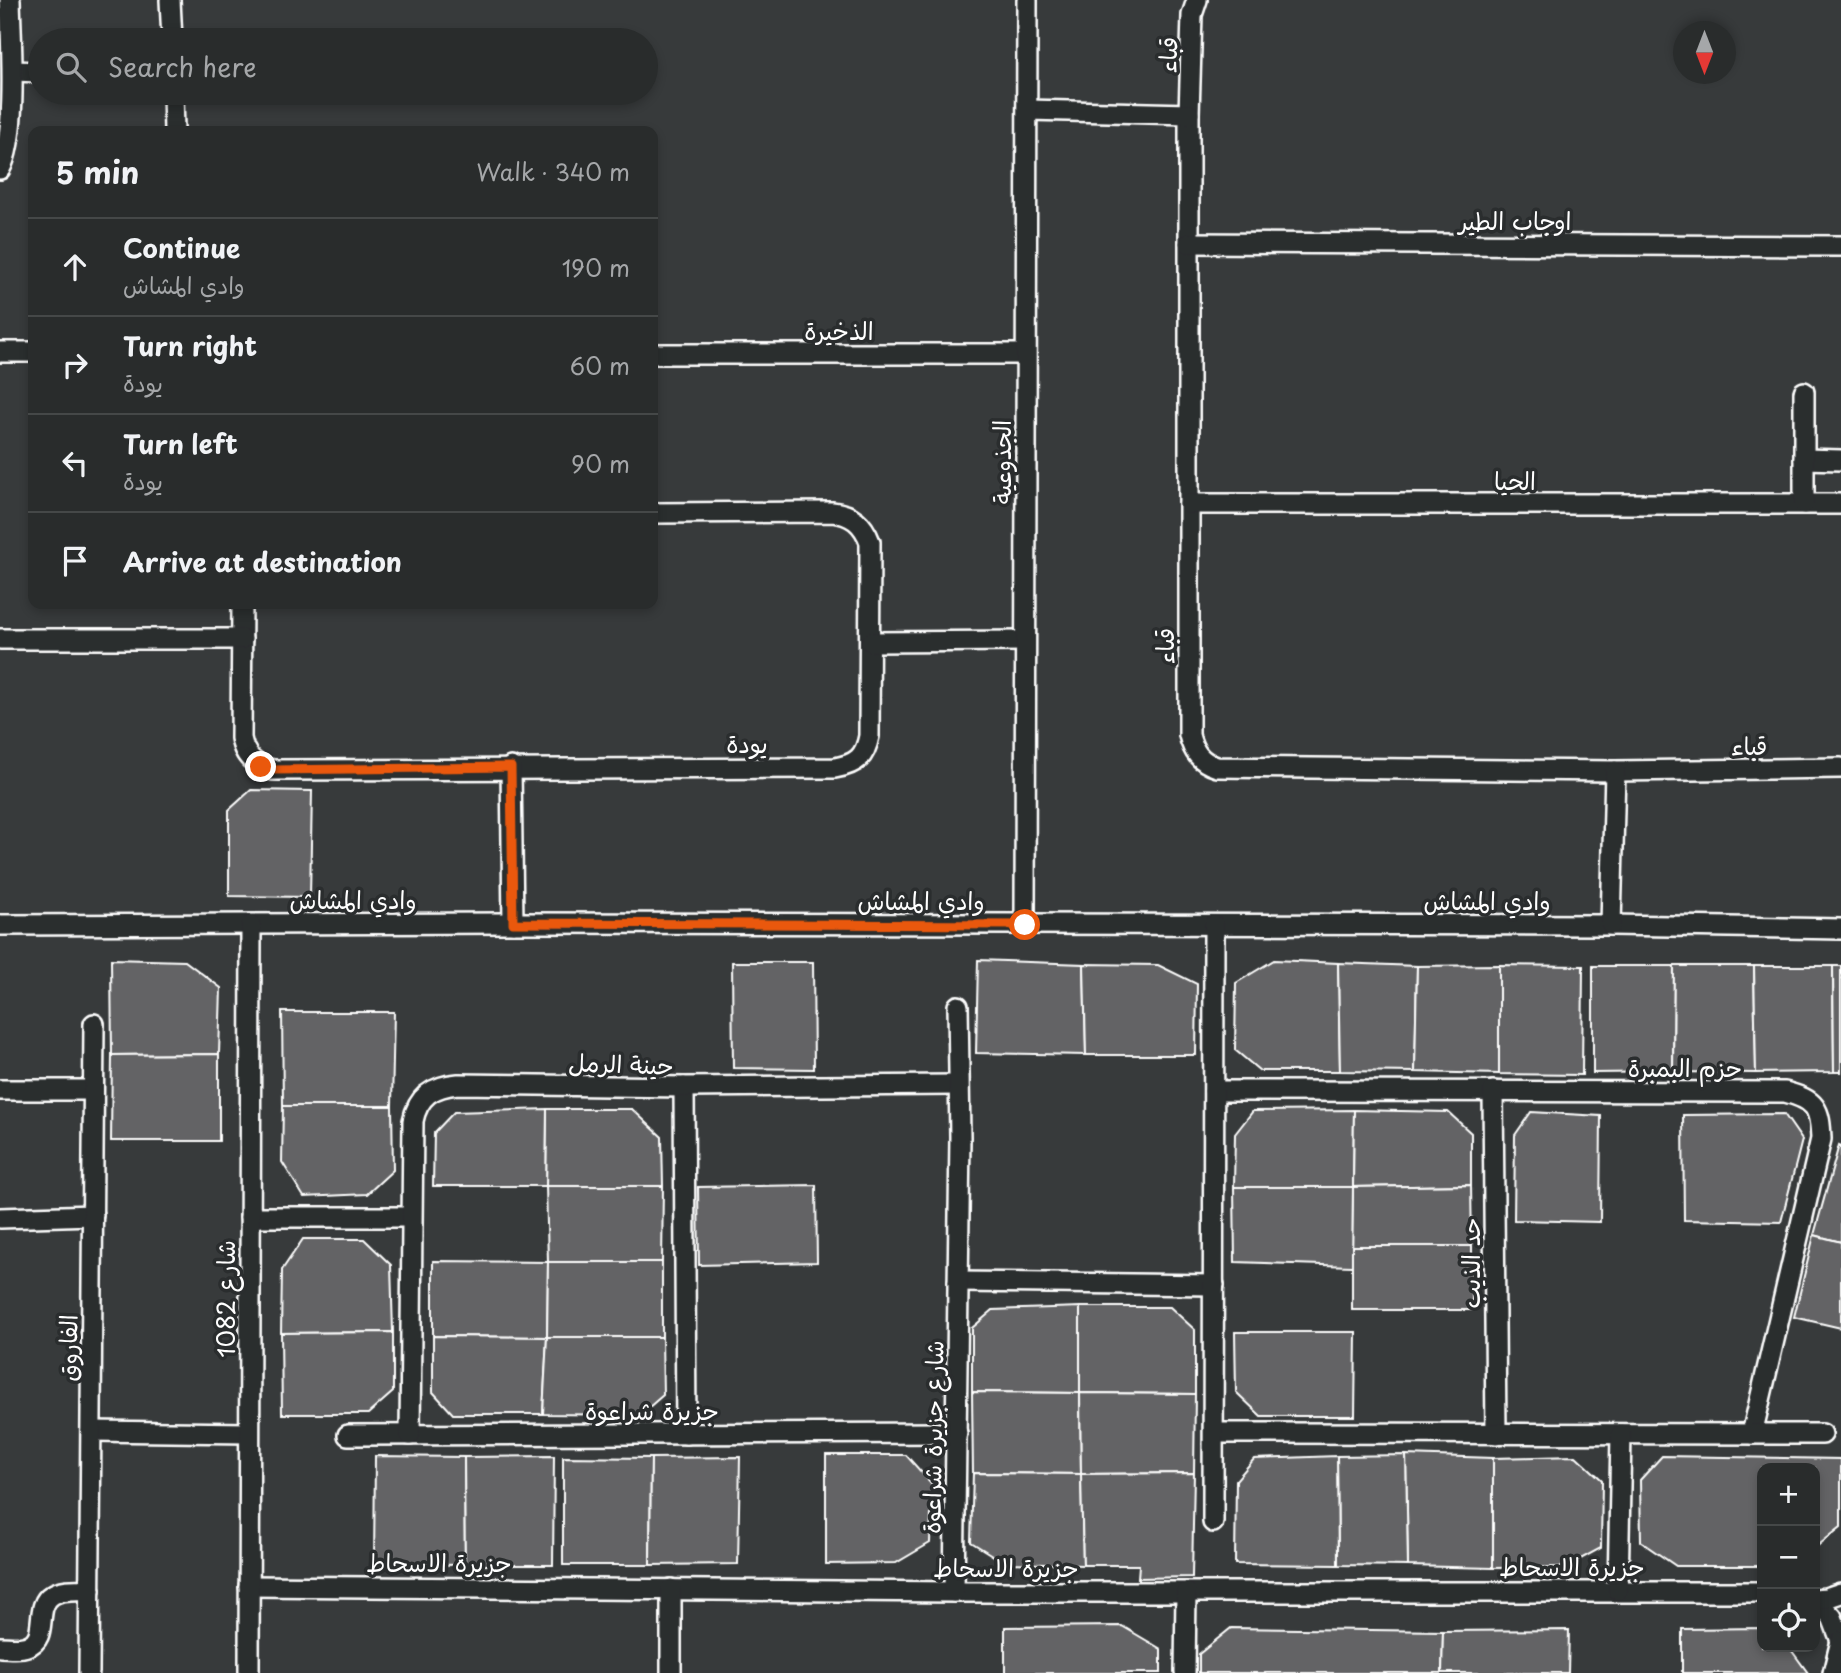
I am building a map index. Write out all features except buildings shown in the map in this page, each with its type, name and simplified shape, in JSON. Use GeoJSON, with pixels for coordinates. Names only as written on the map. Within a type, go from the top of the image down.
{"type":"FeatureCollection","features":[{"type":"Feature","properties":{"kind":"street"},"geometry":{"type":"LineString","coordinates":[[0,169],[4,162],[13,71],[10,0]]}},
{"type":"Feature","properties":{"kind":"street"},"geometry":{"type":"LineString","coordinates":[[170,0],[171,28]]}},
{"type":"Feature","properties":{"kind":"street","name":"الجذوعية"},"geometry":{"type":"LineString","coordinates":[[1025,925],[1027,0]]}},
{"type":"Feature","properties":{"kind":"street","name":"قباء"},"geometry":{"type":"LineString","coordinates":[[1197,0],[1192,15],[1189,114],[1189,735],[1193,751],[1208,764],[1217,767],[1615,771],[1841,768]]}},
{"type":"Feature","properties":{"kind":"street"},"geometry":{"type":"LineString","coordinates":[[13,71],[28,72]]}},
{"type":"Feature","properties":{"kind":"street"},"geometry":{"type":"LineString","coordinates":[[173,105],[174,126]]}},
{"type":"Feature","properties":{"kind":"street"},"geometry":{"type":"LineString","coordinates":[[1028,110],[1189,114]]}},
{"type":"Feature","properties":{"kind":"street","name":"اوجاب الطير"},"geometry":{"type":"LineString","coordinates":[[1189,243],[1841,246]]}},
{"type":"Feature","properties":{"kind":"street"},"geometry":{"type":"LineString","coordinates":[[0,352],[28,352]]}},
{"type":"Feature","properties":{"kind":"street","name":"الذخيرة"},"geometry":{"type":"LineString","coordinates":[[658,354],[1025,354]]}},
{"type":"Feature","properties":{"kind":"street"},"geometry":{"type":"LineString","coordinates":[[1804,392],[1804,505]]}},
{"type":"Feature","properties":{"kind":"street"},"geometry":{"type":"LineString","coordinates":[[1804,459],[1841,460]]}},
{"type":"Feature","properties":{"kind":"street","name":"الحيا"},"geometry":{"type":"LineString","coordinates":[[1189,505],[1841,505]]}},
{"type":"Feature","properties":{"kind":"street","name":"يودة"},"geometry":{"type":"LineString","coordinates":[[242,609],[241,738],[246,755],[261,767],[286,770],[511,767],[835,768],[849,766],[859,760],[866,751],[869,736],[871,642],[870,542],[858,520],[844,513],[832,512],[658,513]]}},
{"type":"Feature","properties":{"kind":"street"},"geometry":{"type":"LineString","coordinates":[[0,639],[242,639]]}},
{"type":"Feature","properties":{"kind":"street"},"geometry":{"type":"LineString","coordinates":[[871,642],[1025,641]]}},
{"type":"Feature","properties":{"kind":"street"},"geometry":{"type":"LineString","coordinates":[[511,767],[513,923]]}},
{"type":"Feature","properties":{"kind":"street"},"geometry":{"type":"LineString","coordinates":[[1611,925],[1615,771]]}},
{"type":"Feature","properties":{"kind":"street","name":"وادي المشاش"},"geometry":{"type":"LineString","coordinates":[[0,925],[1611,925],[1841,929]]}},
{"type":"Feature","properties":{"kind":"street","name":"شارع 1082"},"geometry":{"type":"LineString","coordinates":[[248,1673],[251,925]]}},
{"type":"Feature","properties":{"kind":"street"},"geometry":{"type":"LineString","coordinates":[[1213,1522],[1214,925]]}},
{"type":"Feature","properties":{"kind":"street","name":"شارع جزيرة شراعوة"},"geometry":{"type":"LineString","coordinates":[[954,1592],[958,1006]]}},
{"type":"Feature","properties":{"kind":"street","name":"الفاروق"},"geometry":{"type":"LineString","coordinates":[[89,1673],[94,1024]]}},
{"type":"Feature","properties":{"kind":"street","name":"حينة الرمل"},"geometry":{"type":"LineString","coordinates":[[410,1435],[412,1121],[419,1102],[435,1088],[458,1084],[684,1087],[686,1434]]}},
{"type":"Feature","properties":{"kind":"street"},"geometry":{"type":"LineString","coordinates":[[684,1087],[958,1085]]}},
{"type":"Feature","properties":{"kind":"street"},"geometry":{"type":"LineString","coordinates":[[0,1090],[93,1090]]}},
{"type":"Feature","properties":{"kind":"street","name":"حزم البمبرة"},"geometry":{"type":"LineString","coordinates":[[1214,1091],[1785,1092],[1802,1096],[1815,1106],[1820,1116],[1821,1139],[1752,1434]]}},
{"type":"Feature","properties":{"kind":"street","name":"حد الذيب"},"geometry":{"type":"LineString","coordinates":[[1493,1091],[1496,1434]]}},
{"type":"Feature","properties":{"kind":"street"},"geometry":{"type":"LineString","coordinates":[[0,1218],[93,1216]]}},
{"type":"Feature","properties":{"kind":"street"},"geometry":{"type":"LineString","coordinates":[[250,1217],[411,1217]]}},
{"type":"Feature","properties":{"kind":"street"},"geometry":{"type":"LineString","coordinates":[[958,1282],[1214,1285]]}},
{"type":"Feature","properties":{"kind":"street"},"geometry":{"type":"LineString","coordinates":[[91,1431],[249,1433]]}},
{"type":"Feature","properties":{"kind":"street","name":"جزيرة شراعوة"},"geometry":{"type":"LineString","coordinates":[[348,1435],[957,1433]]}},
{"type":"Feature","properties":{"kind":"street"},"geometry":{"type":"LineString","coordinates":[[1214,1433],[1822,1434]]}},
{"type":"Feature","properties":{"kind":"street"},"geometry":{"type":"LineString","coordinates":[[1618,1590],[1621,1434]]}},
{"type":"Feature","properties":{"kind":"street","name":"جزيرة الاسحاط"},"geometry":{"type":"LineString","coordinates":[[249,1586],[954,1592],[1757,1592]]}},
{"type":"Feature","properties":{"kind":"street"},"geometry":{"type":"LineString","coordinates":[[671,1589],[671,1673]]}},
{"type":"Feature","properties":{"kind":"street"},"geometry":{"type":"LineString","coordinates":[[0,1647],[26,1647],[35,1642],[44,1604],[50,1595],[62,1591],[90,1590]]}},
{"type":"Feature","properties":{"kind":"street"},"geometry":{"type":"LineString","coordinates":[[1185,1673],[1186,1592]]}},
{"type":"Feature","properties":{"kind":"street"},"geometry":{"type":"LineString","coordinates":[[1820,1598],[1841,1593]]}},
{"type":"Feature","properties":{"kind":"street"},"geometry":{"type":"LineString","coordinates":[[1820,1604],[1832,1617],[1841,1641],[1833,1673]]}},
{"type":"Feature","properties":{"kind":"route"},"geometry":{"type":"LineString","coordinates":[[261,767],[272,770],[511,767],[513,923],[1025,925]]}}]}
